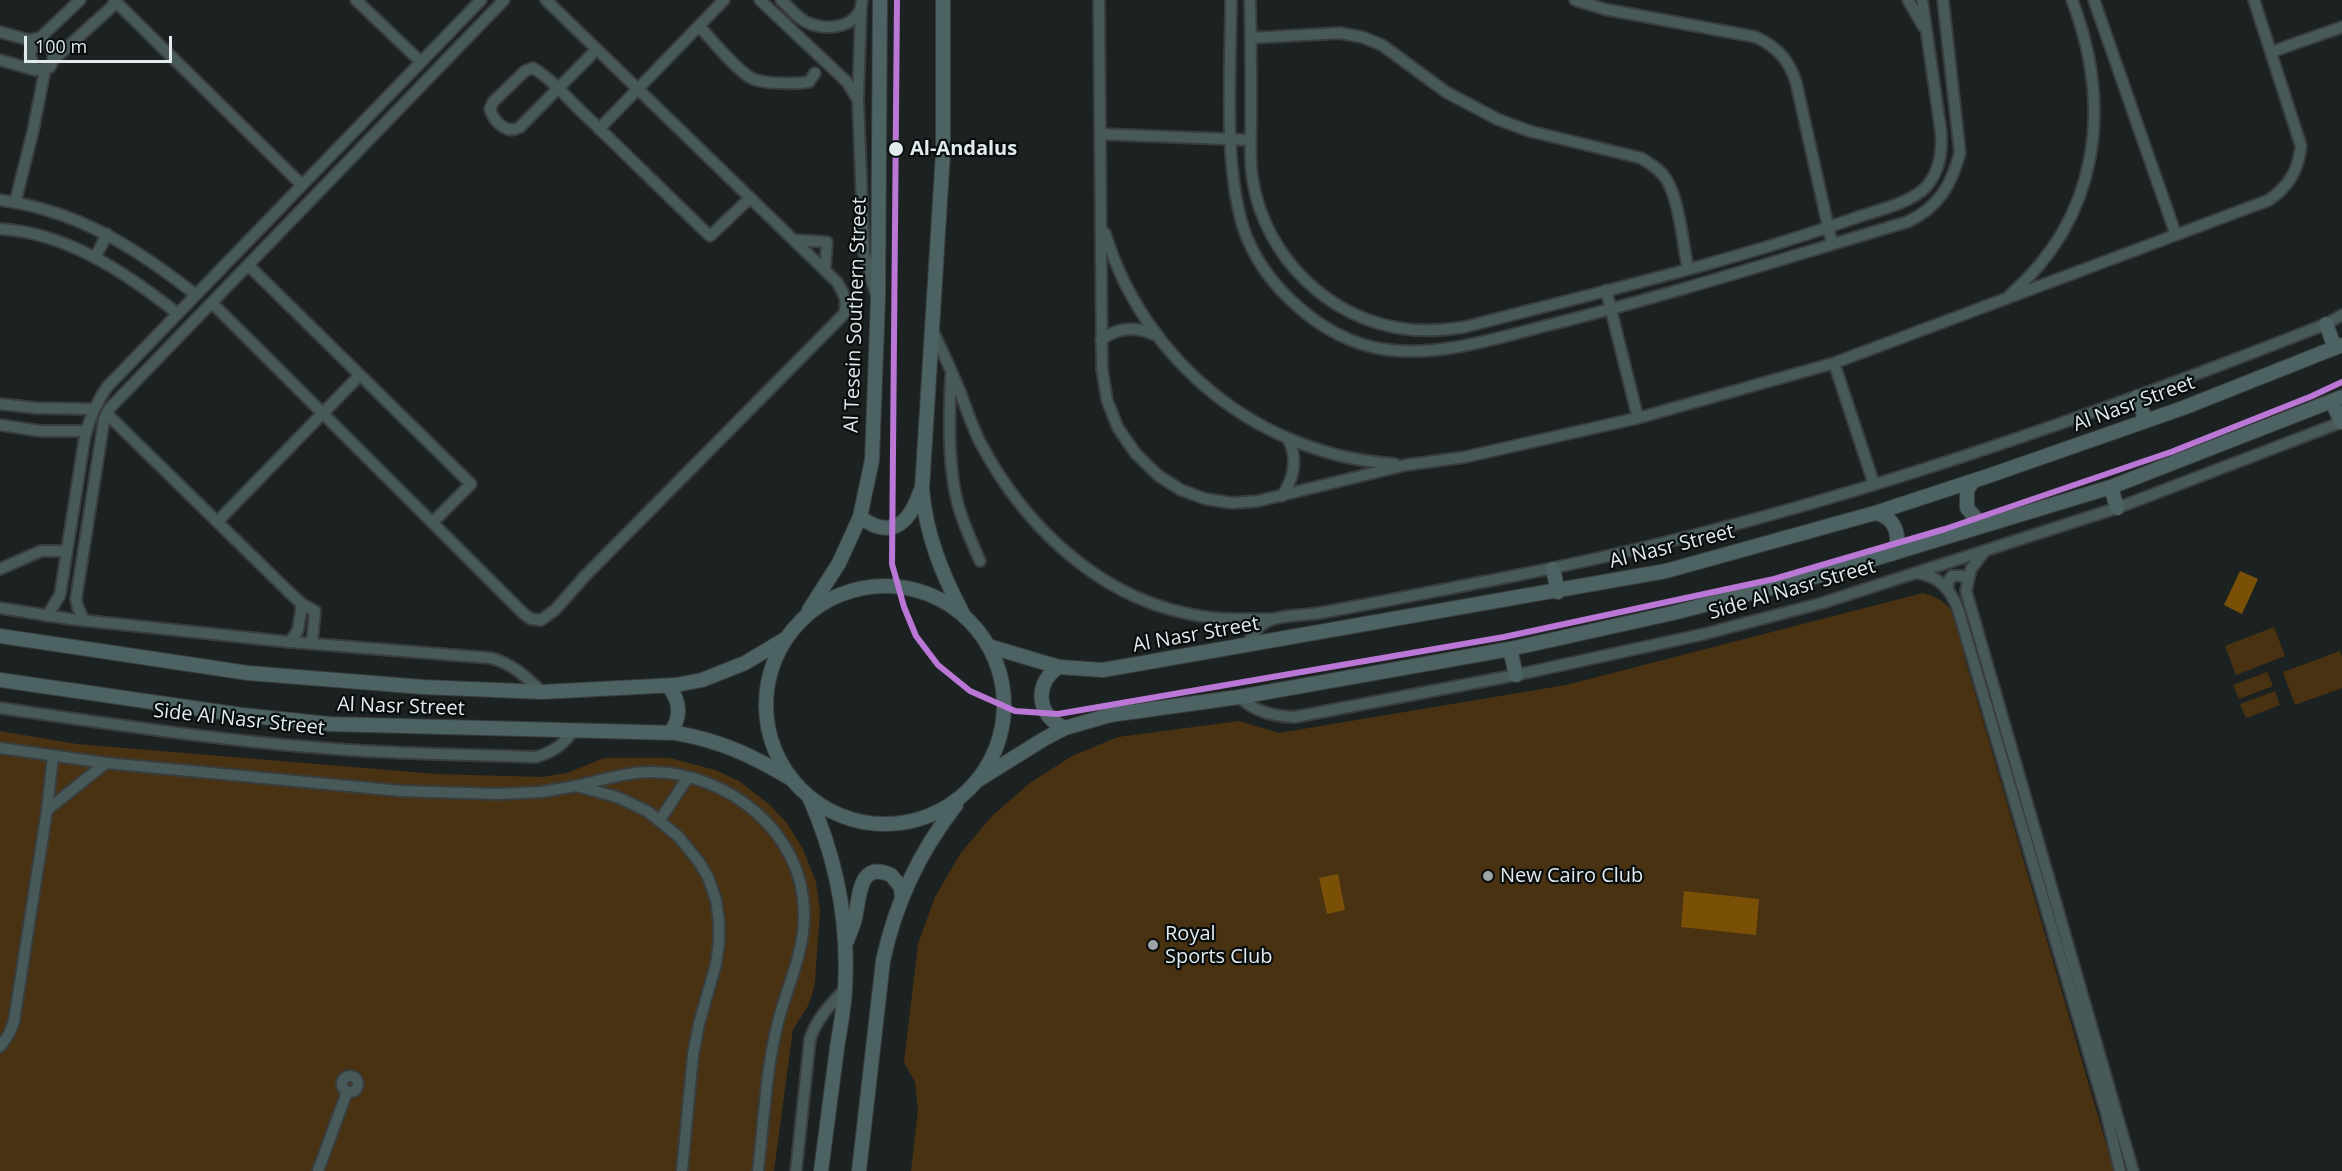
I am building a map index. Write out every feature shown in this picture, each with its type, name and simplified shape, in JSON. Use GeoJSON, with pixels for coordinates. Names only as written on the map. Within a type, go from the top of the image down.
{"type":"FeatureCollection","features":[{"type":"Feature","properties":{"kind":"main road","name":"Al Tesein Southern Street"},"geometry":{"type":"LineString","coordinates":[[806,615],[839,563],[860,517],[872,460],[878,300],[880,0]]}},
{"type":"Feature","properties":{"kind":"main road"},"geometry":{"type":"LineString","coordinates":[[944,0],[943,153],[922,489],[928,530],[939,565],[965,618]]}},
{"type":"Feature","properties":{"kind":"main road"},"geometry":{"type":"LineString","coordinates":[[2326,324],[2338,346]]}},
{"type":"Feature","properties":{"kind":"main road","name":"Al Nasr Street"},"geometry":{"type":"LineString","coordinates":[[988,646],[1059,667],[1103,670],[1558,592],[1666,571],[1875,513],[1973,481],[2146,421],[2338,346]]}},
{"type":"Feature","properties":{"kind":"main road"},"geometry":{"type":"LineString","coordinates":[[2137,397],[2146,421]]}},
{"type":"Feature","properties":{"kind":"main road"},"geometry":{"type":"LineString","coordinates":[[978,780],[992,757],[1001,732],[1004,704],[999,674],[988,646],[965,618],[947,604],[910,589],[890,586],[852,591],[828,601],[806,615],[785,639],[774,660],[768,683],[766,707],[770,735],[779,760],[809,797],[830,811],[853,820],[896,824],[930,816],[948,806],[978,780],[1065,728],[1110,715],[1239,698],[1510,649],[1673,613],[1892,555],[2111,487],[2337,399],[2342,422]]}},
{"type":"Feature","properties":{"kind":"main road"},"geometry":{"type":"LineString","coordinates":[[1973,481],[1967,490],[1967,508],[1978,521],[1989,524]]}},
{"type":"Feature","properties":{"kind":"main road"},"geometry":{"type":"LineString","coordinates":[[2111,487],[2117,508]]}},
{"type":"Feature","properties":{"kind":"main road"},"geometry":{"type":"LineString","coordinates":[[860,517],[879,527],[897,526],[911,514],[922,489]]}},
{"type":"Feature","properties":{"kind":"main road"},"geometry":{"type":"LineString","coordinates":[[1875,513],[1890,519],[1896,528],[1898,539],[1892,555]]}},
{"type":"Feature","properties":{"kind":"main road"},"geometry":{"type":"LineString","coordinates":[[1553,569],[1558,592]]}},
{"type":"Feature","properties":{"kind":"main road","name":"Al Nasr Street"},"geometry":{"type":"LineString","coordinates":[[0,636],[248,673],[423,687],[543,693],[668,686],[702,680],[724,673],[785,639]]}},
{"type":"Feature","properties":{"kind":"main road"},"geometry":{"type":"LineString","coordinates":[[1510,649],[1516,675]]}},
{"type":"Feature","properties":{"kind":"main road"},"geometry":{"type":"LineString","coordinates":[[1059,667],[1045,680],[1041,699],[1049,717],[1065,728]]}},
{"type":"Feature","properties":{"kind":"main road","name":"Al Nasr Street"},"geometry":{"type":"LineString","coordinates":[[0,680],[242,715],[330,724],[670,733],[701,737],[726,745],[750,755],[793,780]]}},
{"type":"Feature","properties":{"kind":"main road"},"geometry":{"type":"LineString","coordinates":[[668,686],[676,697],[678,709],[676,722],[670,733]]}},
{"type":"Feature","properties":{"kind":"main road"},"geometry":{"type":"LineString","coordinates":[[859,1171],[883,961],[888,939],[902,897],[923,853],[965,793]]}},
{"type":"Feature","properties":{"kind":"main road"},"geometry":{"type":"LineString","coordinates":[[809,797],[820,821],[833,862],[841,904],[845,946],[845,988],[821,1171]]}},
{"type":"Feature","properties":{"kind":"main road"},"geometry":{"type":"LineString","coordinates":[[845,946],[855,918],[859,890],[867,877],[876,872],[891,875],[899,882],[902,897]]}},
{"type":"Feature","properties":{"kind":"street"},"geometry":{"type":"LineString","coordinates":[[15,202],[33,131],[40,70],[30,55],[37,39],[80,0]]}},
{"type":"Feature","properties":{"kind":"street"},"geometry":{"type":"LineString","coordinates":[[356,0],[421,62]]}},
{"type":"Feature","properties":{"kind":"street"},"geometry":{"type":"LineString","coordinates":[[48,616],[60,595],[86,431],[93,409],[107,387],[481,0]]}},
{"type":"Feature","properties":{"kind":"street"},"geometry":{"type":"LineString","coordinates":[[84,620],[76,598],[107,414],[116,400],[249,266],[504,0]]}},
{"type":"Feature","properties":{"kind":"street"},"geometry":{"type":"LineString","coordinates":[[212,303],[524,614],[535,620],[542,620],[548,616],[844,314],[847,304],[845,294],[825,269],[546,0]]}},
{"type":"Feature","properties":{"kind":"street"},"geometry":{"type":"LineString","coordinates":[[600,129],[724,0]]}},
{"type":"Feature","properties":{"kind":"street"},"geometry":{"type":"LineString","coordinates":[[759,0],[847,82],[858,100]]}},
{"type":"Feature","properties":{"kind":"street"},"geometry":{"type":"LineString","coordinates":[[781,0],[806,22],[836,27],[851,22],[862,3]]}},
{"type":"Feature","properties":{"kind":"street"},"geometry":{"type":"LineString","coordinates":[[1099,0],[1101,340],[1102,369],[1107,399],[1119,428],[1136,454],[1159,476],[1181,490],[1206,499],[1232,503],[1282,496],[1406,465],[1465,457],[1638,418],[1834,363],[2269,200],[2283,190],[2293,178],[2299,162],[2301,146],[2254,0]]}},
{"type":"Feature","properties":{"kind":"street"},"geometry":{"type":"LineString","coordinates":[[1231,0],[1231,139],[1236,190],[1244,228],[1270,275],[1300,310],[1326,328],[1358,344],[1385,349],[1448,349],[1611,309],[1919,217],[1944,194],[1954,175],[1960,153],[1943,0]]}},
{"type":"Feature","properties":{"kind":"street"},"geometry":{"type":"LineString","coordinates":[[1250,0],[1252,179],[1265,222],[1279,249],[1298,273],[1321,294],[1361,317],[1406,329],[1446,330],[1688,269],[1828,227],[1910,199],[1925,187],[1937,171],[1942,152],[1922,0]]}},
{"type":"Feature","properties":{"kind":"street"},"geometry":{"type":"LineString","coordinates":[[1575,0],[1604,9],[1756,37],[1778,50],[1786,59],[1796,82],[1832,244]]}},
{"type":"Feature","properties":{"kind":"street"},"geometry":{"type":"LineString","coordinates":[[1908,0],[1926,30]]}},
{"type":"Feature","properties":{"kind":"street"},"geometry":{"type":"LineString","coordinates":[[2094,0],[2176,235]]}},
{"type":"Feature","properties":{"kind":"street"},"geometry":{"type":"LineString","coordinates":[[0,60],[40,70],[50,67],[53,60],[115,1],[302,186]]}},
{"type":"Feature","properties":{"kind":"street"},"geometry":{"type":"LineString","coordinates":[[2005,300],[2033,275],[2054,248],[2072,217],[2084,185],[2092,150],[2094,101],[2087,53],[2075,1]]}},
{"type":"Feature","properties":{"kind":"street"},"geometry":{"type":"LineString","coordinates":[[862,3],[858,100],[864,253],[878,300]]}},
{"type":"Feature","properties":{"kind":"street"},"geometry":{"type":"LineString","coordinates":[[781,21],[792,10]]}},
{"type":"Feature","properties":{"kind":"street"},"geometry":{"type":"LineString","coordinates":[[456,26],[468,37]]}},
{"type":"Feature","properties":{"kind":"street"},"geometry":{"type":"LineString","coordinates":[[699,26],[724,54],[752,79],[801,83],[809,82],[815,73]]}},
{"type":"Feature","properties":{"kind":"street"},"geometry":{"type":"LineString","coordinates":[[2271,51],[2342,27]]}},
{"type":"Feature","properties":{"kind":"street"},"geometry":{"type":"LineString","coordinates":[[0,32],[37,39],[50,46],[53,60]]}},
{"type":"Feature","properties":{"kind":"street"},"geometry":{"type":"LineString","coordinates":[[1251,38],[1340,33],[1362,37],[1382,45],[1446,92],[1497,119],[1529,130],[1641,158],[1655,166],[1666,178],[1673,192],[1688,269]]}},
{"type":"Feature","properties":{"kind":"street"},"geometry":{"type":"LineString","coordinates":[[597,49],[557,89],[520,127],[514,131],[504,129],[490,112],[493,102],[530,68],[535,69],[557,89],[600,129],[710,236],[750,198]]}},
{"type":"Feature","properties":{"kind":"street"},"geometry":{"type":"LineString","coordinates":[[1100,134],[1250,140]]}},
{"type":"Feature","properties":{"kind":"street"},"geometry":{"type":"LineString","coordinates":[[0,200],[48,210],[86,223],[142,255],[196,295]]}},
{"type":"Feature","properties":{"kind":"street"},"geometry":{"type":"LineString","coordinates":[[274,215],[286,227]]}},
{"type":"Feature","properties":{"kind":"street"},"geometry":{"type":"LineString","coordinates":[[1101,221],[1123,281],[1155,335],[1176,360],[1220,400],[1264,428],[1288,439],[1350,458],[1406,465]]}},
{"type":"Feature","properties":{"kind":"street"},"geometry":{"type":"LineString","coordinates":[[0,229],[44,236],[95,258],[119,272],[178,314]]}},
{"type":"Feature","properties":{"kind":"street"},"geometry":{"type":"LineString","coordinates":[[95,258],[107,234]]}},
{"type":"Feature","properties":{"kind":"street"},"geometry":{"type":"LineString","coordinates":[[794,240],[828,242],[825,269]]}},
{"type":"Feature","properties":{"kind":"street"},"geometry":{"type":"LineString","coordinates":[[249,266],[471,484],[433,522]]}},
{"type":"Feature","properties":{"kind":"street"},"geometry":{"type":"LineString","coordinates":[[1606,290],[1638,418]]}},
{"type":"Feature","properties":{"kind":"street"},"geometry":{"type":"LineString","coordinates":[[932,328],[980,442],[998,474],[1017,502],[1041,529],[1067,552],[1106,580],[1153,604],[1184,613],[1214,618],[1271,620],[1553,569],[1659,544],[1874,484],[1984,450],[2137,397],[2326,324],[2342,315]]}},
{"type":"Feature","properties":{"kind":"street"},"geometry":{"type":"LineString","coordinates":[[1101,340],[1115,331],[1132,328],[1155,335]]}},
{"type":"Feature","properties":{"kind":"street"},"geometry":{"type":"LineString","coordinates":[[1834,363],[1874,484]]}},
{"type":"Feature","properties":{"kind":"street"},"geometry":{"type":"LineString","coordinates":[[951,370],[949,418],[952,465],[960,512],[980,561]]}},
{"type":"Feature","properties":{"kind":"street"},"geometry":{"type":"LineString","coordinates":[[217,522],[360,375]]}},
{"type":"Feature","properties":{"kind":"street"},"geometry":{"type":"LineString","coordinates":[[0,404],[36,408],[93,409]]}},
{"type":"Feature","properties":{"kind":"street"},"geometry":{"type":"LineString","coordinates":[[107,414],[302,604],[310,607],[316,615],[312,643]]}},
{"type":"Feature","properties":{"kind":"street","name":"Side Al Nasr Street"},"geometry":{"type":"LineString","coordinates":[[1239,698],[1248,706],[1263,713],[1295,717],[1516,675],[1704,634],[1822,603],[2117,508],[2342,422]]}},
{"type":"Feature","properties":{"kind":"street"},"geometry":{"type":"LineString","coordinates":[[0,425],[40,431],[86,431]]}},
{"type":"Feature","properties":{"kind":"street"},"geometry":{"type":"LineString","coordinates":[[1282,496],[1290,483],[1293,468],[1293,453],[1288,439]]}},
{"type":"Feature","properties":{"kind":"street"},"geometry":{"type":"LineString","coordinates":[[1986,550],[1971,569],[1966,591],[2133,1171]]}},
{"type":"Feature","properties":{"kind":"street"},"geometry":{"type":"LineString","coordinates":[[0,569],[41,551],[66,557],[81,565]]}},
{"type":"Feature","properties":{"kind":"street"},"geometry":{"type":"LineString","coordinates":[[1915,573],[1933,577],[1948,588]]}},
{"type":"Feature","properties":{"kind":"street"},"geometry":{"type":"LineString","coordinates":[[1967,581],[1959,575],[1952,576],[1948,582],[1948,588],[1958,609],[2106,1112],[2121,1171]]}},
{"type":"Feature","properties":{"kind":"street"},"geometry":{"type":"LineString","coordinates":[[290,642],[298,630],[302,604]]}},
{"type":"Feature","properties":{"kind":"street"},"geometry":{"type":"LineString","coordinates":[[0,608],[48,616],[290,642],[491,657],[518,669],[543,693]]}},
{"type":"Feature","properties":{"kind":"street"},"geometry":{"type":"LineString","coordinates":[[1246,646],[1257,630],[1271,620]]}},
{"type":"Feature","properties":{"kind":"street","name":"Side Al Nasr Street"},"geometry":{"type":"LineString","coordinates":[[0,708],[335,749],[536,758],[551,753],[564,744],[573,731]]}},
{"type":"Feature","properties":{"kind":"street"},"geometry":{"type":"LineString","coordinates":[[0,747],[106,764],[400,791],[498,794],[541,792],[638,772],[688,777],[722,788],[756,812],[774,830],[795,865],[801,886],[804,911],[802,948],[775,1037],[758,1171]]}},
{"type":"Feature","properties":{"kind":"street"},"geometry":{"type":"LineString","coordinates":[[0,1047],[14,1021],[52,756]]}},
{"type":"Feature","properties":{"kind":"street"},"geometry":{"type":"LineString","coordinates":[[46,810],[106,764]]}},
{"type":"Feature","properties":{"kind":"street"},"geometry":{"type":"LineString","coordinates":[[660,820],[688,777]]}},
{"type":"Feature","properties":{"kind":"street"},"geometry":{"type":"LineString","coordinates":[[576,786],[633,803],[660,820],[679,837],[699,862],[708,877],[716,900],[719,943],[716,964],[693,1055],[682,1171]]}},
{"type":"Feature","properties":{"kind":"street"},"geometry":{"type":"LineString","coordinates":[[796,1171],[810,1039],[815,1024],[845,988]]}},
{"type":"Feature","properties":{"kind":"street"},"geometry":{"type":"LineString","coordinates":[[318,1171],[347,1092]]}},
{"type":"Feature","properties":{"kind":"shaded area"},"geometry":{"type":"Polygon","coordinates":[[[2240,571],[2258,579],[2242,614],[2224,605],[2240,571]]]}},
{"type":"Feature","properties":{"kind":"shaded area","name":"New Cairo Club"},"geometry":{"type":"Polygon","coordinates":[[[1923,593],[1945,603],[1956,618],[1959,627],[1965,659],[2114,1171],[911,1171],[918,1110],[915,1082],[904,1062],[918,944],[935,897],[960,854],[992,816],[1030,783],[1072,756],[1118,737],[1239,721],[1279,733],[1566,685],[1923,593]]]}},
{"type":"Feature","properties":{"kind":"shaded area"},"geometry":{"type":"Polygon","coordinates":[[[2274,627],[2285,656],[2236,675],[2225,646],[2274,627]]]}},
{"type":"Feature","properties":{"kind":"shaded area"},"geometry":{"type":"Polygon","coordinates":[[[2340,651],[2342,688],[2295,705],[2283,672],[2340,651]]]}},
{"type":"Feature","properties":{"kind":"shaded area"},"geometry":{"type":"Polygon","coordinates":[[[2267,672],[2273,686],[2239,699],[2233,685],[2267,672]]]}},
{"type":"Feature","properties":{"kind":"shaded area"},"geometry":{"type":"Polygon","coordinates":[[[2275,691],[2280,705],[2246,718],[2240,704],[2275,691]]]}},
{"type":"Feature","properties":{"kind":"shaded area"},"geometry":{"type":"Polygon","coordinates":[[[0,731],[77,744],[437,774],[542,777],[567,773],[604,758],[670,758],[715,770],[739,781],[770,805],[786,822],[803,849],[816,882],[820,911],[815,981],[807,1008],[793,1029],[774,1171],[0,1171],[0,731]]]}},
{"type":"Feature","properties":{"kind":"shaded area"},"geometry":{"type":"Polygon","coordinates":[[[1338,874],[1345,910],[1327,914],[1319,878],[1338,874]]]}},
{"type":"Feature","properties":{"kind":"shaded area"},"geometry":{"type":"Polygon","coordinates":[[[1684,891],[1759,899],[1756,935],[1681,927],[1684,891]]]}},
{"type":"Feature","properties":{"kind":"transit line"},"geometry":{"type":"LineString","coordinates":[[897,0],[892,564],[904,607],[916,636],[938,665],[970,691],[1015,711],[1058,714],[1504,637],[1774,579],[1945,529],[2171,452],[2342,382]]}},
{"type":"Feature","properties":{"kind":"place","name":"Al-Andalus"},"geometry":{"type":"Point","coordinates":[896,149]}},
{"type":"Feature","properties":{"kind":"place","name":"New Cairo Club"},"geometry":{"type":"Point","coordinates":[1488,876]}},
{"type":"Feature","properties":{"kind":"place","name":"Royal Sports Club"},"geometry":{"type":"Point","coordinates":[1153,945]}}]}
